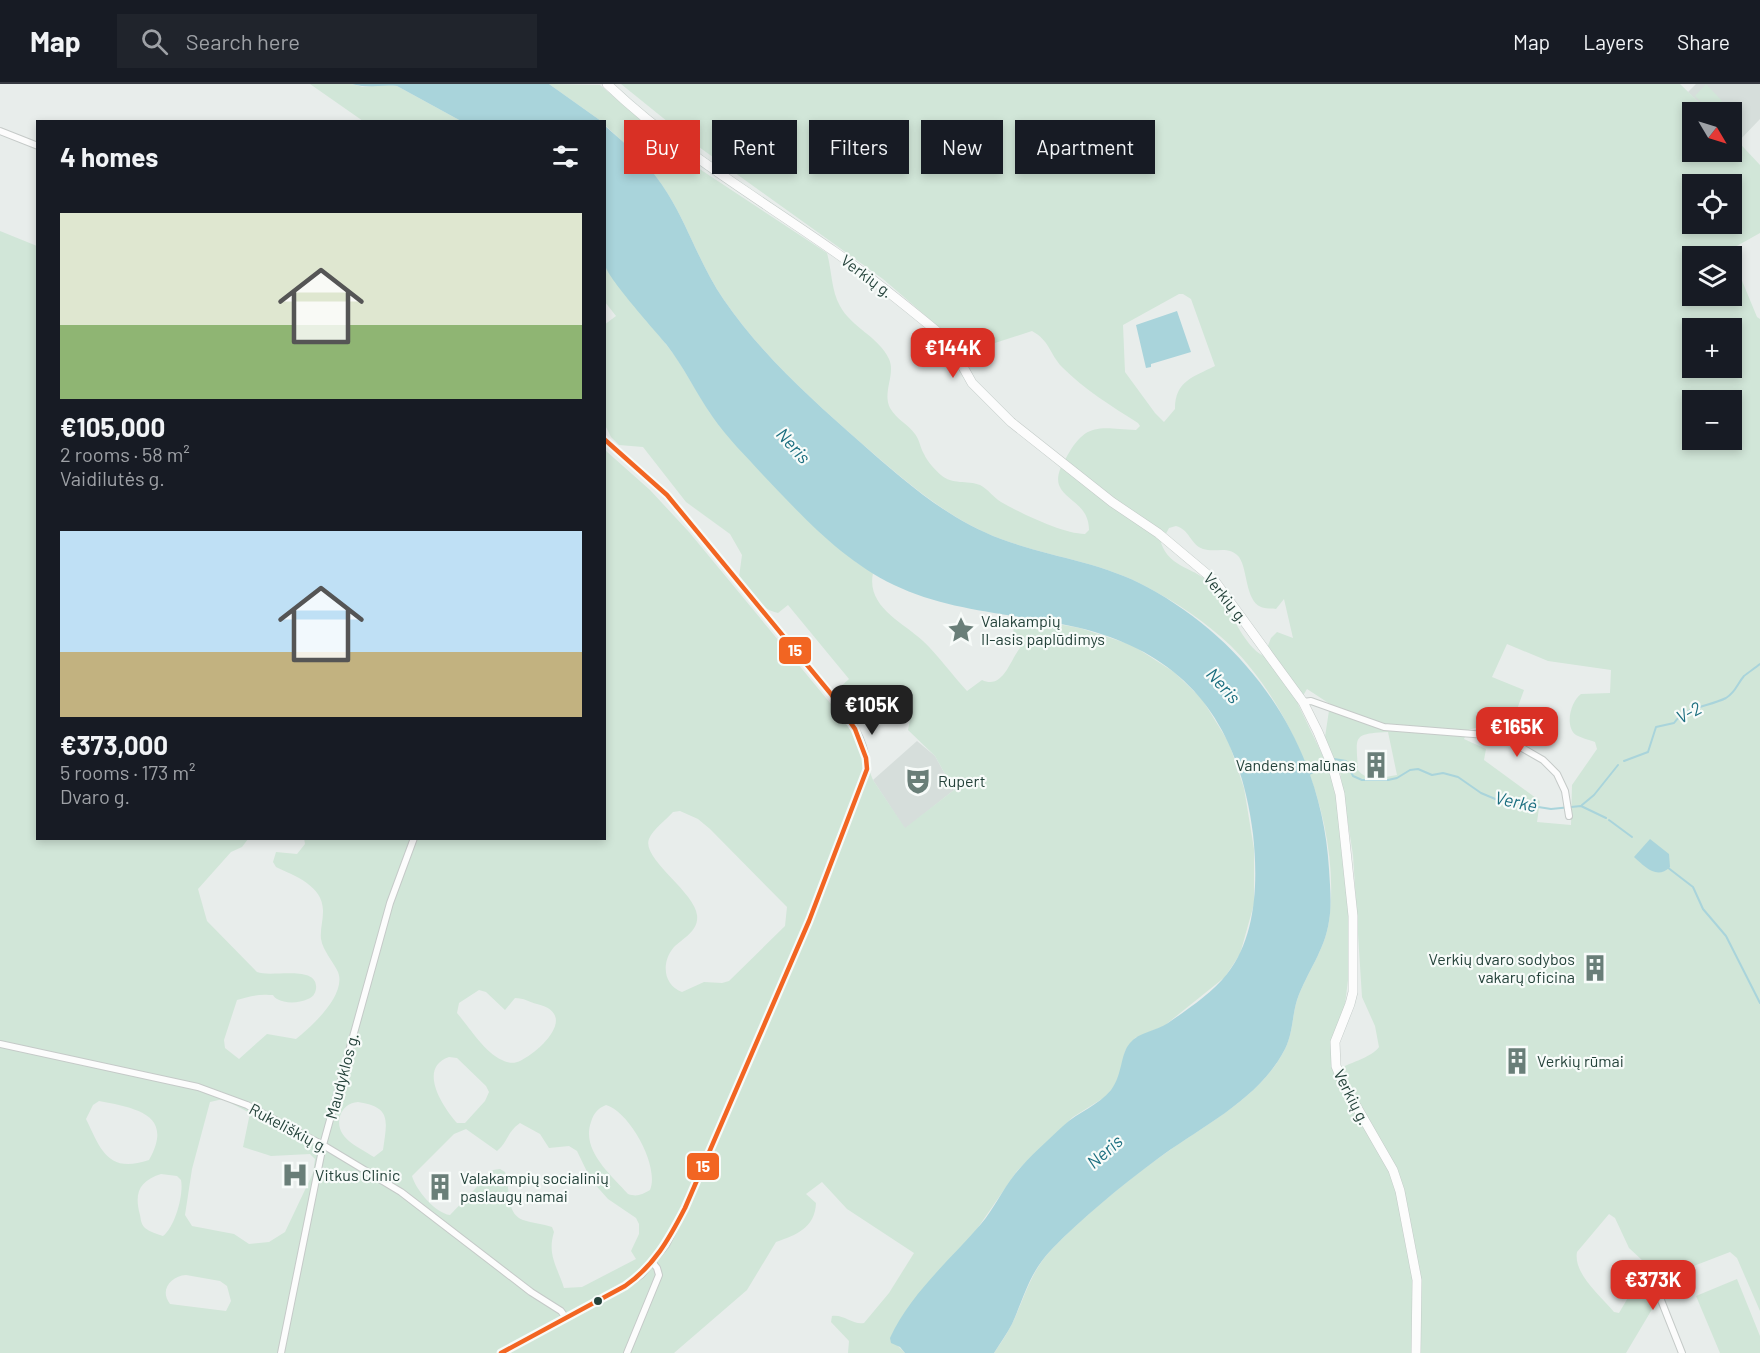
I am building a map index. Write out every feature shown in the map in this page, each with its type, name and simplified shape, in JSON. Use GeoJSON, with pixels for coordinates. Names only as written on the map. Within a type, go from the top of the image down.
{"type":"FeatureCollection","features":[{"type":"Feature","properties":{"kind":"main road","name":"Verkių g."},"geometry":{"type":"LineString","coordinates":[[607,84],[629,105],[685,150],[836,252],[939,333],[953,349],[972,382],[1011,422],[1112,502],[1178,549],[1214,580],[1303,702],[1337,779],[1349,858],[1354,975],[1350,1004],[1335,1042],[1336,1066],[1393,1170],[1400,1191],[1416,1264],[1418,1299],[1416,1353]]}},
{"type":"Feature","properties":{"kind":"street"},"geometry":{"type":"LineString","coordinates":[[0,131],[36,145]]}},
{"type":"Feature","properties":{"kind":"street"},"geometry":{"type":"LineString","coordinates":[[501,1353],[625,1286],[653,1263],[666,1245],[685,1208],[809,921],[864,780],[867,759],[853,723],[770,619],[667,495],[606,441]]}},
{"type":"Feature","properties":{"kind":"street"},"geometry":{"type":"LineString","coordinates":[[1303,702],[1311,700],[1384,727],[1486,735],[1510,741],[1550,766],[1563,784],[1569,816]]}},
{"type":"Feature","properties":{"kind":"street","name":"Maudyklos g."},"geometry":{"type":"LineString","coordinates":[[281,1353],[323,1145],[390,903],[413,840]]}},
{"type":"Feature","properties":{"kind":"street","name":"Rukeliškių g."},"geometry":{"type":"LineString","coordinates":[[0,1044],[198,1086],[247,1106],[323,1145],[401,1192],[523,1286],[561,1311],[566,1318]]}},
{"type":"Feature","properties":{"kind":"street"},"geometry":{"type":"LineString","coordinates":[[627,1353],[659,1275],[653,1263]]}},
{"type":"Feature","properties":{"kind":"street"},"geometry":{"type":"LineString","coordinates":[[1662,1267],[1658,1278],[1659,1295],[1682,1353]]}},
{"type":"Feature","properties":{"kind":"shaded area"},"geometry":{"type":"Polygon","coordinates":[[[1696,84],[1760,84],[1760,119],[1742,138],[1742,102],[1698,102],[1688,92],[1696,84]]]}},
{"type":"Feature","properties":{"kind":"shaded area"},"geometry":{"type":"Polygon","coordinates":[[[917,741],[935,756],[954,790],[905,829],[873,780],[917,741]]]}},
{"type":"Feature","properties":{"kind":"green space"},"geometry":{"type":"Polygon","coordinates":[[[310,84],[397,86],[459,120],[362,120],[310,84]]]}},
{"type":"Feature","properties":{"kind":"green space"},"geometry":{"type":"Polygon","coordinates":[[[549,84],[600,85],[641,120],[624,120],[624,143],[606,126],[606,120],[600,120],[549,84]]]}},
{"type":"Feature","properties":{"kind":"green space"},"geometry":{"type":"Polygon","coordinates":[[[621,84],[1680,84],[1699,102],[1682,102],[1682,162],[1742,162],[1742,146],[1760,165],[1760,233],[1737,246],[1682,246],[1682,306],[1742,306],[1742,281],[1757,317],[1760,319],[1760,1311],[1737,1258],[1730,1252],[1660,1279],[1654,1306],[1626,1353],[994,1353],[1012,1324],[1038,1267],[1052,1249],[1124,1184],[1249,1094],[1275,1065],[1285,1049],[1290,1037],[1297,1000],[1324,942],[1329,921],[1331,885],[1328,848],[1321,811],[1294,737],[1276,703],[1231,646],[1201,621],[1130,578],[1038,551],[981,531],[962,521],[909,484],[788,376],[738,320],[716,287],[675,207],[654,175],[700,174],[700,169],[827,253],[833,287],[840,306],[851,320],[879,344],[889,359],[891,371],[887,396],[890,408],[915,434],[925,457],[934,468],[950,480],[980,485],[1001,502],[1019,512],[1065,531],[1085,534],[1089,530],[1085,514],[1066,495],[1058,482],[1062,464],[1073,446],[1087,432],[1103,428],[1136,430],[1140,426],[1138,423],[1079,383],[1062,367],[1046,343],[1032,331],[961,354],[941,329],[883,279],[737,174],[797,174],[797,120],[712,120],[712,156],[700,148],[700,120],[666,120],[621,84]],[[1179,294],[1123,325],[1125,372],[1164,422],[1175,409],[1178,392],[1182,386],[1193,377],[1215,366],[1191,299],[1179,294]],[[1176,526],[1169,528],[1161,543],[1165,552],[1177,563],[1213,586],[1243,635],[1256,651],[1264,656],[1271,638],[1277,632],[1293,638],[1284,599],[1276,609],[1263,608],[1252,598],[1242,563],[1235,553],[1227,550],[1203,549],[1184,530],[1176,526]],[[1507,644],[1492,677],[1524,690],[1511,726],[1494,723],[1468,730],[1464,739],[1486,749],[1484,760],[1540,801],[1537,822],[1571,825],[1572,785],[1597,749],[1595,742],[1578,736],[1572,731],[1570,714],[1574,702],[1581,694],[1610,693],[1611,670],[1548,661],[1507,644]],[[1307,689],[1298,704],[1332,775],[1338,801],[1348,889],[1349,972],[1345,1004],[1332,1042],[1332,1066],[1335,1071],[1371,1054],[1379,1047],[1375,1026],[1362,997],[1353,855],[1340,772],[1325,737],[1330,704],[1307,689]],[[1388,732],[1362,736],[1357,743],[1358,770],[1371,778],[1397,775],[1388,732]],[[1609,1214],[1577,1252],[1579,1268],[1584,1276],[1614,1312],[1619,1313],[1644,1270],[1643,1261],[1629,1248],[1615,1218],[1609,1214]]]}},
{"type":"Feature","properties":{"kind":"green space"},"geometry":{"type":"Polygon","coordinates":[[[1706,84],[1722,101],[1701,102],[1695,96],[1706,84]]]}},
{"type":"Feature","properties":{"kind":"green space"},"geometry":{"type":"Polygon","coordinates":[[[0,231],[36,246],[36,840],[247,840],[242,847],[231,852],[198,889],[207,921],[257,972],[302,974],[315,981],[316,989],[311,997],[297,1002],[284,1002],[273,995],[257,995],[237,1000],[224,1040],[225,1048],[239,1059],[267,1034],[296,1039],[326,1010],[333,1000],[339,981],[338,972],[321,939],[323,912],[319,895],[307,883],[276,867],[273,862],[276,852],[297,854],[305,844],[304,840],[606,840],[606,451],[650,490],[689,532],[845,721],[858,742],[873,780],[905,828],[954,790],[935,756],[908,730],[910,720],[887,715],[865,717],[854,710],[838,689],[849,679],[788,605],[778,613],[766,608],[756,599],[739,577],[742,555],[730,534],[686,502],[643,447],[619,445],[611,437],[606,427],[606,324],[616,316],[606,303],[606,268],[676,357],[710,413],[731,439],[818,530],[856,562],[873,573],[872,585],[880,604],[929,647],[967,691],[982,680],[995,681],[1005,672],[1020,648],[1013,633],[1019,617],[1080,628],[1132,645],[1174,672],[1202,699],[1229,743],[1244,788],[1254,849],[1254,904],[1240,954],[1225,977],[1164,1026],[1135,1038],[1125,1051],[1122,1071],[1113,1088],[1105,1097],[1073,1117],[1017,1171],[897,1345],[905,1353],[848,1353],[849,1341],[831,1322],[832,1316],[836,1316],[864,1323],[889,1293],[914,1253],[847,1209],[822,1182],[806,1194],[816,1203],[815,1212],[808,1224],[797,1233],[776,1242],[747,1290],[674,1353],[0,1353],[0,231]],[[680,811],[673,812],[651,835],[649,847],[660,865],[688,896],[697,915],[693,930],[674,947],[667,959],[668,979],[676,989],[682,992],[704,982],[729,981],[785,926],[787,907],[698,819],[680,811]],[[479,990],[459,1003],[457,1013],[478,1039],[495,1056],[511,1063],[520,1061],[537,1049],[546,1041],[556,1024],[555,1016],[549,1009],[524,999],[515,998],[505,1010],[486,992],[479,990]],[[449,1057],[440,1062],[435,1070],[434,1078],[440,1098],[457,1123],[465,1123],[485,1101],[489,1092],[486,1086],[457,1058],[449,1057]],[[223,1099],[210,1102],[192,1169],[185,1215],[192,1226],[234,1234],[249,1244],[269,1242],[285,1232],[313,1173],[315,1159],[310,1154],[271,1156],[243,1147],[250,1113],[223,1099]],[[99,1101],[93,1105],[86,1119],[102,1149],[115,1161],[135,1164],[149,1160],[156,1145],[157,1132],[154,1123],[147,1116],[126,1107],[99,1101]],[[358,1102],[349,1104],[343,1110],[339,1124],[349,1141],[374,1157],[383,1150],[386,1131],[385,1117],[377,1108],[358,1102]],[[606,1105],[593,1116],[589,1132],[590,1142],[599,1161],[628,1194],[639,1195],[650,1190],[652,1180],[647,1155],[641,1141],[624,1118],[606,1105]],[[520,1123],[497,1151],[466,1129],[454,1134],[412,1176],[414,1182],[432,1205],[450,1215],[493,1170],[500,1169],[505,1172],[511,1206],[517,1217],[552,1227],[554,1232],[552,1254],[564,1288],[582,1287],[636,1259],[631,1251],[639,1234],[639,1224],[636,1218],[608,1199],[591,1180],[577,1151],[569,1146],[549,1148],[540,1134],[520,1123]],[[161,1174],[143,1184],[140,1189],[138,1207],[144,1226],[163,1236],[178,1210],[182,1186],[177,1176],[161,1174]],[[186,1275],[176,1278],[166,1289],[170,1304],[226,1311],[231,1301],[227,1286],[220,1281],[186,1275]]]}},
{"type":"Feature","properties":{"kind":"green space"},"geometry":{"type":"Polygon","coordinates":[[[1737,1279],[1760,1336],[1760,1353],[1720,1353],[1696,1296],[1737,1279]]]}},
{"type":"Feature","properties":{"kind":"water"},"geometry":{"type":"Polygon","coordinates":[[[352,84],[549,84],[600,120],[459,120],[397,86],[352,84]]]}},
{"type":"Feature","properties":{"kind":"water","name":"Neris"},"geometry":{"type":"Polygon","coordinates":[[[606,127],[624,143],[624,174],[655,175],[675,207],[716,287],[738,320],[788,376],[824,410],[909,484],[962,521],[1001,539],[1130,578],[1185,611],[1219,638],[1249,669],[1275,704],[1296,742],[1313,782],[1324,824],[1329,869],[1330,915],[1324,942],[1297,1000],[1290,1037],[1285,1049],[1274,1067],[1244,1098],[1129,1181],[1052,1249],[1038,1267],[1012,1324],[994,1353],[905,1353],[900,1347],[891,1343],[890,1338],[919,1292],[981,1224],[1020,1168],[1063,1126],[1101,1100],[1111,1090],[1118,1077],[1124,1053],[1130,1043],[1138,1036],[1168,1023],[1199,1000],[1221,981],[1237,959],[1250,925],[1255,870],[1253,834],[1245,792],[1233,754],[1217,721],[1196,693],[1170,669],[1139,649],[1103,634],[934,600],[894,585],[857,563],[808,521],[737,447],[706,407],[666,344],[622,291],[606,268],[606,127]]]}},
{"type":"Feature","properties":{"kind":"water"},"geometry":{"type":"Polygon","coordinates":[[[1177,311],[1191,352],[1151,364],[1151,367],[1146,368],[1136,325],[1177,311]]]}},
{"type":"Feature","properties":{"kind":"water"},"geometry":{"type":"Polygon","coordinates":[[[1650,839],[1669,854],[1670,867],[1665,871],[1651,871],[1634,857],[1650,839]]]}},
{"type":"Feature","properties":{"kind":"waterway","name":"V-2"},"geometry":{"type":"LineString","coordinates":[[1624,761],[1648,752],[1656,727],[1674,723],[1691,710],[1726,698],[1744,676],[1760,664]]}},
{"type":"Feature","properties":{"kind":"waterway","name":"Verkė"},"geometry":{"type":"LineString","coordinates":[[1334,759],[1346,761],[1353,776],[1362,780],[1388,780],[1397,778],[1410,770],[1418,769],[1432,775],[1443,773],[1458,777],[1481,793],[1500,801],[1551,809],[1581,806],[1606,818]]}},
{"type":"Feature","properties":{"kind":"waterway","name":"V-2"},"geometry":{"type":"LineString","coordinates":[[1582,805],[1594,795],[1618,765]]}},
{"type":"Feature","properties":{"kind":"waterway","name":"Verkė"},"geometry":{"type":"LineString","coordinates":[[1309,774],[1325,766]]}},
{"type":"Feature","properties":{"kind":"waterway","name":"Verkė"},"geometry":{"type":"LineString","coordinates":[[1609,820],[1632,837]]}},
{"type":"Feature","properties":{"kind":"waterway","name":"Verkė"},"geometry":{"type":"LineString","coordinates":[[1667,867],[1693,887],[1703,909],[1726,936],[1760,1003]]}},
{"type":"Feature","properties":{"kind":"transit line","name":"15"},"geometry":{"type":"LineString","coordinates":[[501,1353],[625,1286],[653,1261],[667,1241],[685,1208],[809,921],[867,769],[866,758],[855,729],[831,694],[667,495],[606,441]]}},
{"type":"Feature","properties":{"kind":"place","name":"Valakampių II-asis paplūdimys"},"geometry":{"type":"Point","coordinates":[961,630]}},
{"type":"Feature","properties":{"kind":"place","name":"Vandens malūnas"},"geometry":{"type":"Point","coordinates":[1376,765]}},
{"type":"Feature","properties":{"kind":"place","name":"Rupert"},"geometry":{"type":"Point","coordinates":[918,781]}},
{"type":"Feature","properties":{"kind":"place","name":"Verkių dvaro sodybos vakarų oficina"},"geometry":{"type":"Point","coordinates":[1595,968]}},
{"type":"Feature","properties":{"kind":"place","name":"Verkių rūmai"},"geometry":{"type":"Point","coordinates":[1517,1061]}},
{"type":"Feature","properties":{"kind":"place","name":"Vitkus Clinic"},"geometry":{"type":"Point","coordinates":[295,1175]}},
{"type":"Feature","properties":{"kind":"place","name":"Valakampių socialinių paslaugų namai"},"geometry":{"type":"Point","coordinates":[440,1187]}}]}
